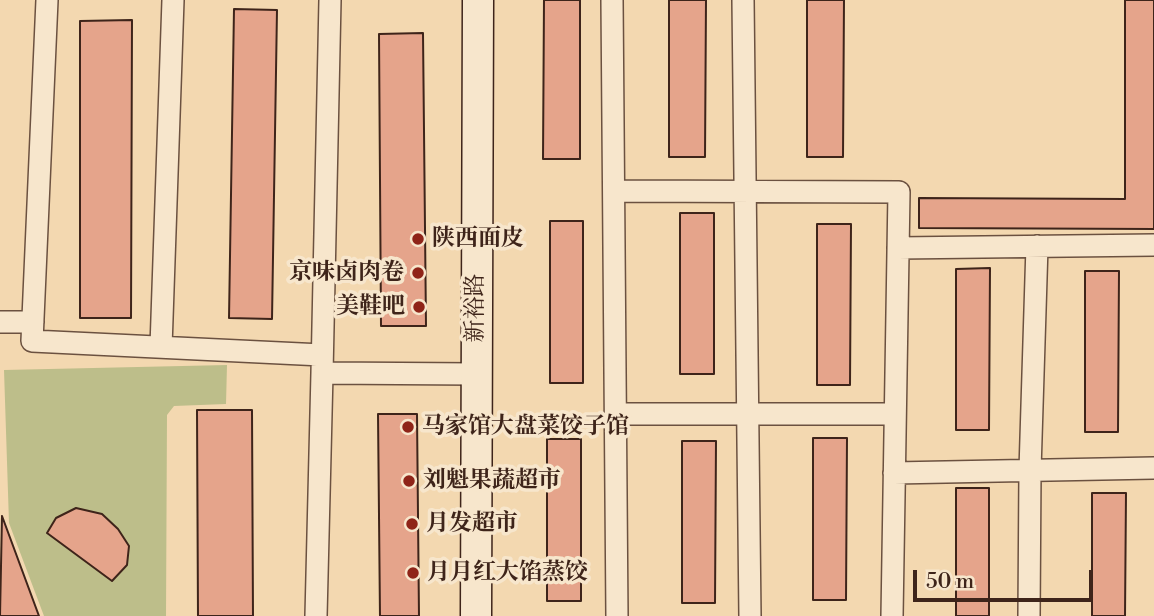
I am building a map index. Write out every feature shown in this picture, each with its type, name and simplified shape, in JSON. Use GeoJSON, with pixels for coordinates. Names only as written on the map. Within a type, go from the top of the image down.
{"type":"FeatureCollection","features":[{"type":"Feature","properties":{"kind":"street"},"geometry":{"type":"LineString","coordinates":[[47,0],[32,341],[161,347],[322,364],[476,374]]}},
{"type":"Feature","properties":{"kind":"street"},"geometry":{"type":"LineString","coordinates":[[161,347],[173,0]]}},
{"type":"Feature","properties":{"kind":"street"},"geometry":{"type":"LineString","coordinates":[[316,616],[330,0]]}},
{"type":"Feature","properties":{"kind":"street","name":"新裕路"},"geometry":{"type":"LineString","coordinates":[[475,616],[478,0]]}},
{"type":"Feature","properties":{"kind":"street"},"geometry":{"type":"LineString","coordinates":[[612,0],[617,616]]}},
{"type":"Feature","properties":{"kind":"street"},"geometry":{"type":"LineString","coordinates":[[743,0],[750,616]]}},
{"type":"Feature","properties":{"kind":"street"},"geometry":{"type":"LineString","coordinates":[[614,191],[898,192],[892,616]]}},
{"type":"Feature","properties":{"kind":"street"},"geometry":{"type":"LineString","coordinates":[[898,248],[1154,245]]}},
{"type":"Feature","properties":{"kind":"street"},"geometry":{"type":"LineString","coordinates":[[1029,616],[1030,470],[1037,246]]}},
{"type":"Feature","properties":{"kind":"street"},"geometry":{"type":"LineString","coordinates":[[0,322],[33,322]]}},
{"type":"Feature","properties":{"kind":"street"},"geometry":{"type":"LineString","coordinates":[[615,414],[895,414]]}},
{"type":"Feature","properties":{"kind":"street"},"geometry":{"type":"LineString","coordinates":[[894,473],[1154,468]]}},
{"type":"Feature","properties":{"kind":"green space"},"geometry":{"type":"Polygon","coordinates":[[[227,365],[226,404],[174,406],[167,415],[166,616],[44,616],[9,523],[4,370],[227,365]]]}},
{"type":"Feature","properties":{"kind":"building"},"geometry":{"type":"Polygon","coordinates":[[[544,0],[580,0],[580,159],[543,159],[544,0]]]}},
{"type":"Feature","properties":{"kind":"building"},"geometry":{"type":"Polygon","coordinates":[[[669,0],[706,0],[705,157],[669,157],[669,0]]]}},
{"type":"Feature","properties":{"kind":"building"},"geometry":{"type":"Polygon","coordinates":[[[807,0],[844,0],[843,157],[807,157],[807,0]]]}},
{"type":"Feature","properties":{"kind":"building"},"geometry":{"type":"Polygon","coordinates":[[[1125,0],[1154,0],[1154,229],[919,228],[919,198],[1125,199],[1125,0]]]}},
{"type":"Feature","properties":{"kind":"building"},"geometry":{"type":"Polygon","coordinates":[[[234,9],[277,10],[272,319],[229,318],[234,9]]]}},
{"type":"Feature","properties":{"kind":"building"},"geometry":{"type":"Polygon","coordinates":[[[132,20],[131,318],[80,318],[80,21],[132,20]]]}},
{"type":"Feature","properties":{"kind":"building"},"geometry":{"type":"Polygon","coordinates":[[[423,33],[426,326],[381,326],[379,34],[423,33]]]}},
{"type":"Feature","properties":{"kind":"building"},"geometry":{"type":"Polygon","coordinates":[[[680,213],[714,213],[714,374],[680,374],[680,213]]]}},
{"type":"Feature","properties":{"kind":"building"},"geometry":{"type":"Polygon","coordinates":[[[550,221],[583,221],[583,383],[550,383],[550,221]]]}},
{"type":"Feature","properties":{"kind":"building"},"geometry":{"type":"Polygon","coordinates":[[[817,224],[851,224],[850,385],[817,385],[817,224]]]}},
{"type":"Feature","properties":{"kind":"building"},"geometry":{"type":"Polygon","coordinates":[[[990,268],[989,430],[956,430],[956,269],[990,268]]]}},
{"type":"Feature","properties":{"kind":"building"},"geometry":{"type":"Polygon","coordinates":[[[1085,271],[1119,271],[1118,432],[1085,432],[1085,271]]]}},
{"type":"Feature","properties":{"kind":"building"},"geometry":{"type":"Polygon","coordinates":[[[197,410],[252,410],[253,616],[198,616],[197,410]]]}},
{"type":"Feature","properties":{"kind":"building"},"geometry":{"type":"Polygon","coordinates":[[[378,414],[417,414],[419,616],[380,616],[378,414]]]}},
{"type":"Feature","properties":{"kind":"building"},"geometry":{"type":"Polygon","coordinates":[[[813,438],[847,438],[846,600],[813,600],[813,438]]]}},
{"type":"Feature","properties":{"kind":"building"},"geometry":{"type":"Polygon","coordinates":[[[547,439],[581,439],[581,601],[547,601],[547,439]]]}},
{"type":"Feature","properties":{"kind":"building"},"geometry":{"type":"Polygon","coordinates":[[[682,441],[716,441],[715,603],[682,603],[682,441]]]}},
{"type":"Feature","properties":{"kind":"building"},"geometry":{"type":"Polygon","coordinates":[[[956,488],[989,488],[989,616],[956,616],[956,488]]]}},
{"type":"Feature","properties":{"kind":"building"},"geometry":{"type":"Polygon","coordinates":[[[1092,493],[1126,493],[1125,616],[1092,616],[1092,493]]]}},
{"type":"Feature","properties":{"kind":"building"},"geometry":{"type":"Polygon","coordinates":[[[76,508],[102,514],[118,529],[129,546],[127,565],[112,581],[47,533],[56,518],[76,508]]]}},
{"type":"Feature","properties":{"kind":"building"},"geometry":{"type":"Polygon","coordinates":[[[2,516],[39,616],[0,616],[2,516]]]}},
{"type":"Feature","properties":{"kind":"place","name":"陕西面皮"},"geometry":{"type":"Point","coordinates":[418,239]}},
{"type":"Feature","properties":{"kind":"place","name":"京味卤肉卷"},"geometry":{"type":"Point","coordinates":[418,273]}},
{"type":"Feature","properties":{"kind":"place","name":"美鞋吧"},"geometry":{"type":"Point","coordinates":[419,307]}},
{"type":"Feature","properties":{"kind":"place","name":"马家馆大盘菜饺子馆"},"geometry":{"type":"Point","coordinates":[408,427]}},
{"type":"Feature","properties":{"kind":"place","name":"刘魁果蔬超市"},"geometry":{"type":"Point","coordinates":[409,481]}},
{"type":"Feature","properties":{"kind":"place","name":"月发超市"},"geometry":{"type":"Point","coordinates":[412,524]}},
{"type":"Feature","properties":{"kind":"place","name":"月月红大馅蒸饺"},"geometry":{"type":"Point","coordinates":[413,573]}}]}
